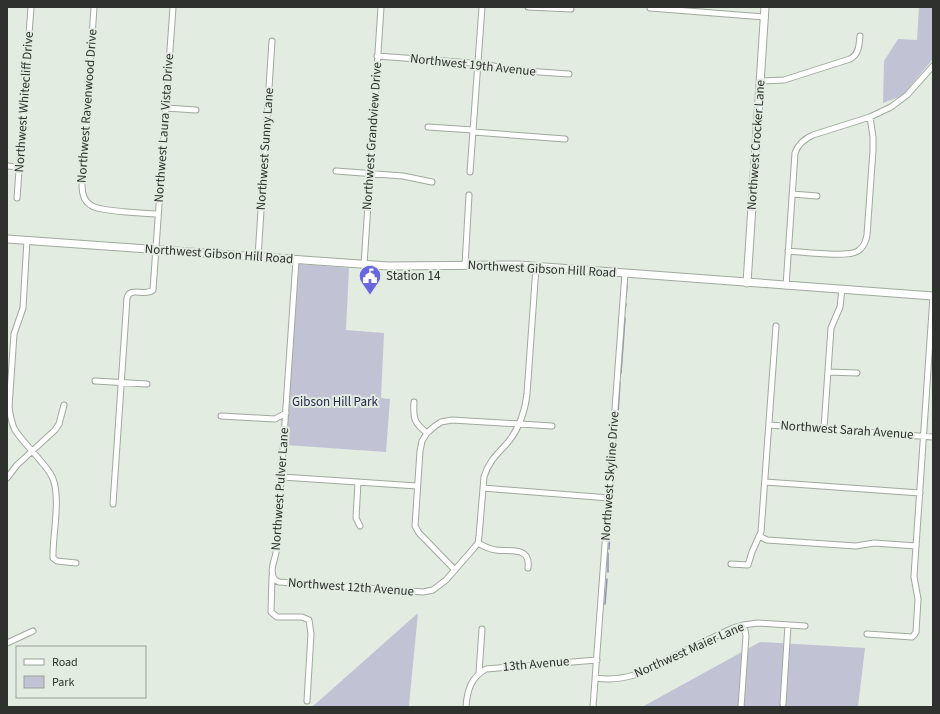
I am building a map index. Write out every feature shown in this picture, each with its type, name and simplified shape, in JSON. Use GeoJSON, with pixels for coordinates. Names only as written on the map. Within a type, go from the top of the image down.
{"type":"FeatureCollection","features":[{"type":"Feature","properties":{"kind":"main road","name":"Northwest Crocker Lane"},"geometry":{"type":"LineString","coordinates":[[747,283],[765,7]]}},
{"type":"Feature","properties":{"kind":"main road","name":"Northwest Gibson Hill Road"},"geometry":{"type":"LineString","coordinates":[[7,239],[364,265],[408,267],[495,264],[933,296]]}},
{"type":"Feature","properties":{"kind":"street","name":"Northwest Whitecliff Drive"},"geometry":{"type":"LineString","coordinates":[[17,198],[31,7]]}},
{"type":"Feature","properties":{"kind":"street","name":"Northwest Ravenwood Drive"},"geometry":{"type":"LineString","coordinates":[[94,7],[82,185],[83,196],[90,205],[99,209],[158,214]]}},
{"type":"Feature","properties":{"kind":"street","name":"Northwest Laura Vista Drive"},"geometry":{"type":"LineString","coordinates":[[121,382],[128,294],[130,292],[147,293],[152,290],[173,7]]}},
{"type":"Feature","properties":{"kind":"street","name":"Northwest Grandview Drive"},"geometry":{"type":"LineString","coordinates":[[364,265],[381,7]]}},
{"type":"Feature","properties":{"kind":"street"},"geometry":{"type":"LineString","coordinates":[[470,172],[482,7]]}},
{"type":"Feature","properties":{"kind":"street"},"geometry":{"type":"LineString","coordinates":[[528,7],[571,9]]}},
{"type":"Feature","properties":{"kind":"street"},"geometry":{"type":"LineString","coordinates":[[650,8],[764,18]]}},
{"type":"Feature","properties":{"kind":"street"},"geometry":{"type":"LineString","coordinates":[[760,81],[784,80],[850,59],[857,53],[860,36]]}},
{"type":"Feature","properties":{"kind":"street","name":"Northwest Sunny Lane"},"geometry":{"type":"LineString","coordinates":[[258,257],[272,42]]}},
{"type":"Feature","properties":{"kind":"street","name":"Northwest 19th Avenue"},"geometry":{"type":"LineString","coordinates":[[377,56],[477,63],[493,65],[511,70],[569,74]]}},
{"type":"Feature","properties":{"kind":"street"},"geometry":{"type":"LineString","coordinates":[[786,286],[795,153],[802,142],[812,135],[870,117],[891,107],[902,100],[933,66]]}},
{"type":"Feature","properties":{"kind":"street"},"geometry":{"type":"LineString","coordinates":[[166,108],[196,110]]}},
{"type":"Feature","properties":{"kind":"street"},"geometry":{"type":"LineString","coordinates":[[788,251],[847,254],[857,252],[862,248],[867,235],[874,137],[870,117]]}},
{"type":"Feature","properties":{"kind":"street"},"geometry":{"type":"LineString","coordinates":[[428,127],[565,139]]}},
{"type":"Feature","properties":{"kind":"street"},"geometry":{"type":"LineString","coordinates":[[7,166],[20,167]]}},
{"type":"Feature","properties":{"kind":"street"},"geometry":{"type":"LineString","coordinates":[[336,171],[403,176],[432,182]]}},
{"type":"Feature","properties":{"kind":"street"},"geometry":{"type":"LineString","coordinates":[[792,194],[817,196]]}},
{"type":"Feature","properties":{"kind":"street"},"geometry":{"type":"LineString","coordinates":[[465,265],[469,195]]}},
{"type":"Feature","properties":{"kind":"street"},"geometry":{"type":"LineString","coordinates":[[27,240],[23,308],[14,334],[9,407],[12,424],[20,438],[50,473],[56,488],[53,558],[57,561],[76,563]]}},
{"type":"Feature","properties":{"kind":"street","name":"Northwest Pulver Lane"},"geometry":{"type":"LineString","coordinates":[[296,260],[282,477],[276,553],[272,566],[272,612],[277,617],[302,617],[309,620],[311,634],[307,702]]}},
{"type":"Feature","properties":{"kind":"street"},"geometry":{"type":"LineString","coordinates":[[536,267],[527,394],[523,414],[518,424],[510,439],[489,463],[484,477],[478,544],[455,570],[417,530],[415,521],[420,451],[422,441],[427,433],[435,426],[448,420],[518,424],[552,426]]}},
{"type":"Feature","properties":{"kind":"street","name":"Northwest Skyline Drive"},"geometry":{"type":"LineString","coordinates":[[594,707],[625,273]]}},
{"type":"Feature","properties":{"kind":"street"},"geometry":{"type":"LineString","coordinates":[[824,428],[831,328],[840,307],[842,290]]}},
{"type":"Feature","properties":{"kind":"street"},"geometry":{"type":"LineString","coordinates":[[867,634],[912,637],[916,633],[918,599],[914,577],[924,436],[931,373],[933,296]]}},
{"type":"Feature","properties":{"kind":"street"},"geometry":{"type":"LineString","coordinates":[[731,564],[748,565],[762,526],[776,326]]}},
{"type":"Feature","properties":{"kind":"street"},"geometry":{"type":"LineString","coordinates":[[828,372],[857,373]]}},
{"type":"Feature","properties":{"kind":"street"},"geometry":{"type":"LineString","coordinates":[[95,381],[147,384]]}},
{"type":"Feature","properties":{"kind":"street"},"geometry":{"type":"LineString","coordinates":[[113,504],[121,382]]}},
{"type":"Feature","properties":{"kind":"street"},"geometry":{"type":"LineString","coordinates":[[414,402],[415,420],[427,433]]}},
{"type":"Feature","properties":{"kind":"street"},"geometry":{"type":"LineString","coordinates":[[7,478],[11,471],[58,427],[64,405]]}},
{"type":"Feature","properties":{"kind":"street"},"geometry":{"type":"LineString","coordinates":[[221,416],[275,419],[286,413]]}},
{"type":"Feature","properties":{"kind":"street","name":"Northwest Sarah Avenue"},"geometry":{"type":"LineString","coordinates":[[769,425],[933,437]]}},
{"type":"Feature","properties":{"kind":"street"},"geometry":{"type":"LineString","coordinates":[[282,477],[417,486]]}},
{"type":"Feature","properties":{"kind":"street"},"geometry":{"type":"LineString","coordinates":[[358,482],[356,518],[360,526]]}},
{"type":"Feature","properties":{"kind":"street"},"geometry":{"type":"LineString","coordinates":[[765,482],[920,493]]}},
{"type":"Feature","properties":{"kind":"street"},"geometry":{"type":"LineString","coordinates":[[483,488],[609,498]]}},
{"type":"Feature","properties":{"kind":"street"},"geometry":{"type":"LineString","coordinates":[[759,536],[767,540],[856,546],[874,543],[916,546]]}},
{"type":"Feature","properties":{"kind":"street"},"geometry":{"type":"LineString","coordinates":[[478,544],[496,550],[524,554],[529,560],[528,568]]}},
{"type":"Feature","properties":{"kind":"street","name":"Northwest 12th Avenue"},"geometry":{"type":"LineString","coordinates":[[272,575],[275,580],[279,582],[424,592],[438,588],[455,570]]}},
{"type":"Feature","properties":{"kind":"street","name":"Northwest Maier Lane"},"geometry":{"type":"LineString","coordinates":[[596,678],[619,679],[634,675],[740,626],[758,623],[805,626]]}},
{"type":"Feature","properties":{"kind":"street"},"geometry":{"type":"LineString","coordinates":[[783,704],[788,625]]}},
{"type":"Feature","properties":{"kind":"street"},"geometry":{"type":"LineString","coordinates":[[740,626],[745,630],[746,636],[741,707]]}},
{"type":"Feature","properties":{"kind":"street"},"geometry":{"type":"LineString","coordinates":[[466,707],[469,688],[478,674],[482,629]]}},
{"type":"Feature","properties":{"kind":"street"},"geometry":{"type":"LineString","coordinates":[[7,642],[33,631]]}},
{"type":"Feature","properties":{"kind":"street","name":"13th Avenue"},"geometry":{"type":"LineString","coordinates":[[478,674],[486,669],[493,668],[597,660]]}},
{"type":"Feature","properties":{"kind":"green space"},"geometry":{"type":"Polygon","coordinates":[[[919,7],[933,7],[933,59],[902,96],[883,103],[884,61],[898,39],[917,40],[919,7]]]}},
{"type":"Feature","properties":{"kind":"green space","name":"Gibson Hill Park"},"geometry":{"type":"Polygon","coordinates":[[[299,264],[349,268],[346,330],[384,333],[381,398],[390,399],[386,452],[286,445],[299,264]]]}},
{"type":"Feature","properties":{"kind":"green space"},"geometry":{"type":"Polygon","coordinates":[[[418,613],[408,707],[312,707],[418,613]]]}},
{"type":"Feature","properties":{"kind":"green space"},"geometry":{"type":"Polygon","coordinates":[[[760,642],[865,648],[858,707],[642,707],[760,642]]]}},
{"type":"Feature","properties":{"kind":"waterway"},"geometry":{"type":"LineString","coordinates":[[626,297],[627,285]]}},
{"type":"Feature","properties":{"kind":"waterway"},"geometry":{"type":"LineString","coordinates":[[625,310],[626,304]]}},
{"type":"Feature","properties":{"kind":"waterway"},"geometry":{"type":"LineString","coordinates":[[621,373],[625,318]]}},
{"type":"Feature","properties":{"kind":"waterway"},"geometry":{"type":"LineString","coordinates":[[618,414],[620,382]]}},
{"type":"Feature","properties":{"kind":"waterway"},"geometry":{"type":"LineString","coordinates":[[615,452],[617,423]]}},
{"type":"Feature","properties":{"kind":"waterway"},"geometry":{"type":"LineString","coordinates":[[614,472],[615,459]]}},
{"type":"Feature","properties":{"kind":"waterway"},"geometry":{"type":"LineString","coordinates":[[612,495],[614,480]]}},
{"type":"Feature","properties":{"kind":"waterway"},"geometry":{"type":"LineString","coordinates":[[609,549],[611,510]]}},
{"type":"Feature","properties":{"kind":"waterway"},"geometry":{"type":"LineString","coordinates":[[608,553],[608,572]]}},
{"type":"Feature","properties":{"kind":"waterway"},"geometry":{"type":"LineString","coordinates":[[605,604],[607,579]]}},
{"type":"Feature","properties":{"kind":"place","name":"Station 14"},"geometry":{"type":"Point","coordinates":[370,296]}}]}
